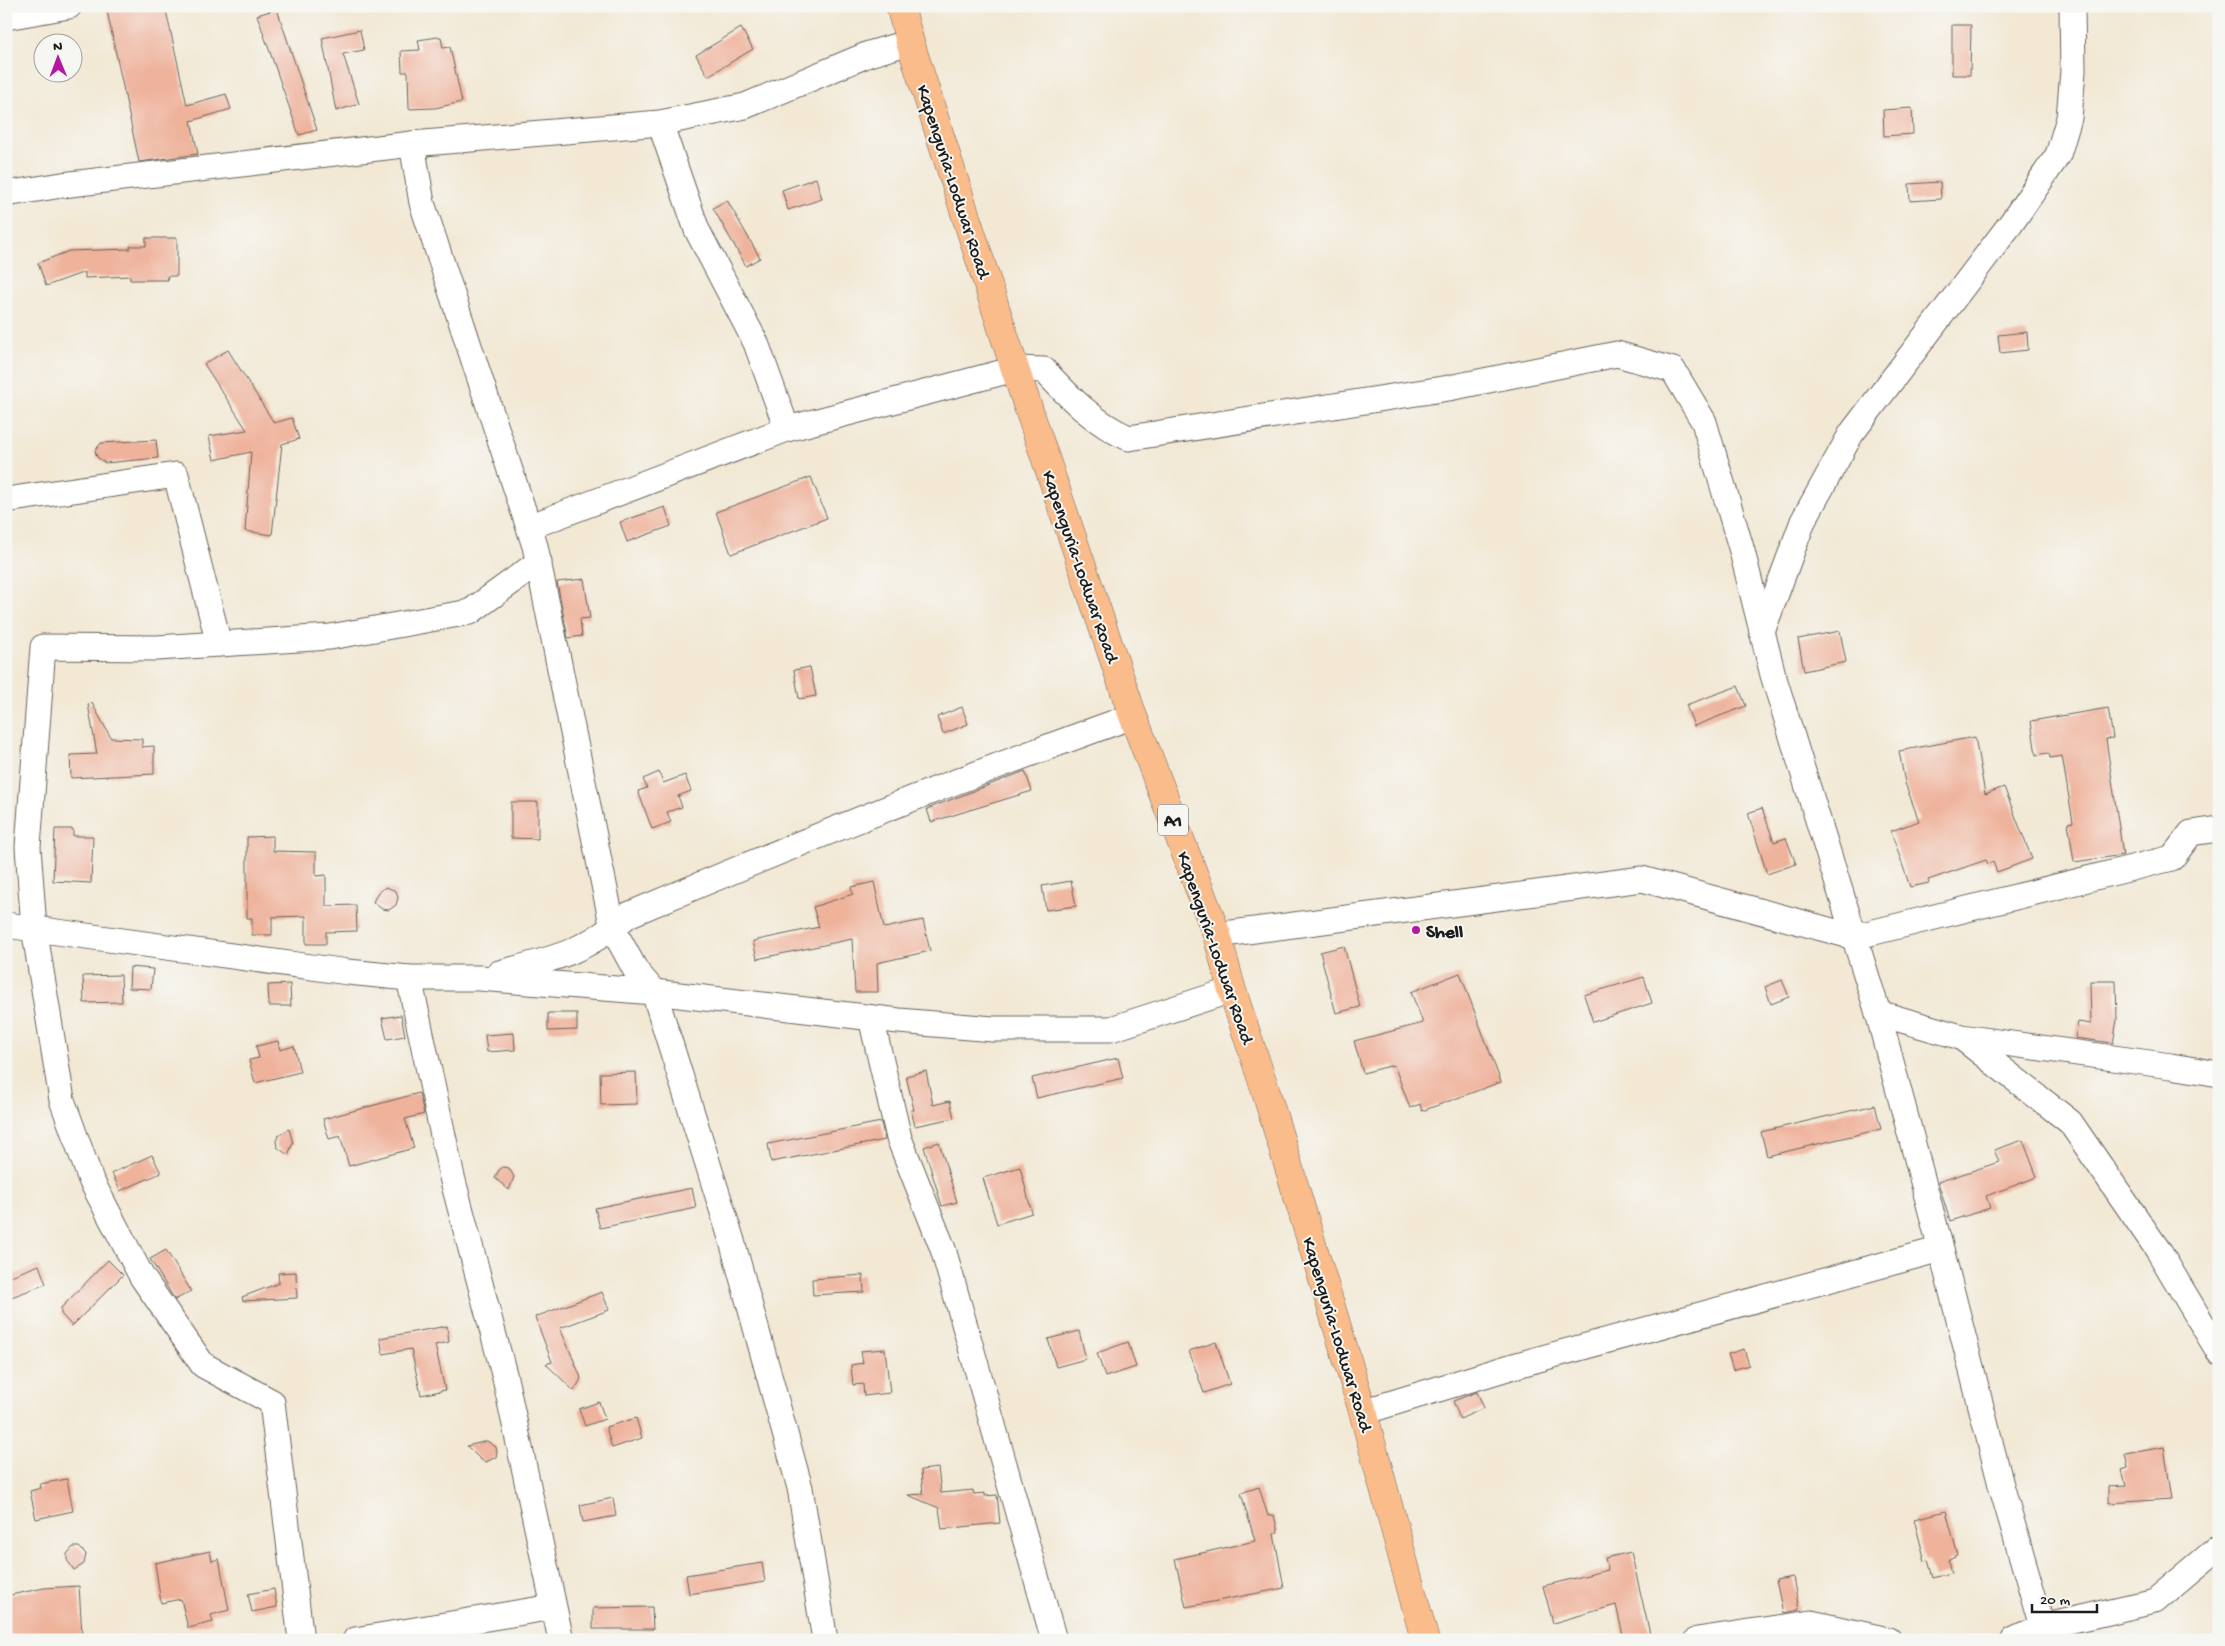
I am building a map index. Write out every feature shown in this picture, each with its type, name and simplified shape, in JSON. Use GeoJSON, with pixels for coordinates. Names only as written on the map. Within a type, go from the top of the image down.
{"type":"FeatureCollection","features":[{"type":"Feature","properties":{"kind":"highway","name":"Kapenguria-Lodwar Road"},"geometry":{"type":"LineString","coordinates":[[900,6],[1015,369],[1134,716],[1217,935],[1232,990],[1265,1089],[1363,1412],[1425,1640]]}},
{"type":"Feature","properties":{"kind":"street"},"geometry":{"type":"LineString","coordinates":[[6,17],[70,6]]}},
{"type":"Feature","properties":{"kind":"street"},"geometry":{"type":"LineString","coordinates":[[1762,632],[1803,521],[1851,434],[2012,222],[2058,154],[2069,118],[2073,71],[2072,6]]}},
{"type":"Feature","properties":{"kind":"street"},"geometry":{"type":"LineString","coordinates":[[6,194],[62,185],[412,144],[660,124],[745,106],[869,54],[910,42]]}},
{"type":"Feature","properties":{"kind":"street"},"geometry":{"type":"LineString","coordinates":[[660,124],[697,230],[756,343],[787,429]]}},
{"type":"Feature","properties":{"kind":"street"},"geometry":{"type":"LineString","coordinates":[[412,144],[422,203],[539,562],[613,929],[636,971],[654,992],[732,1240],[797,1479],[825,1640]]}},
{"type":"Feature","properties":{"kind":"street"},"geometry":{"type":"LineString","coordinates":[[529,527],[787,429],[1015,369],[1044,370],[1070,398],[1110,430],[1129,438],[1449,388],[1616,354],[1673,370],[1704,422],[1742,551],[1773,675],[1878,1013],[2001,1485],[2044,1634]]}},
{"type":"Feature","properties":{"kind":"street"},"geometry":{"type":"LineString","coordinates":[[6,500],[176,475],[220,644]]}},
{"type":"Feature","properties":{"kind":"street"},"geometry":{"type":"LineString","coordinates":[[300,1640],[272,1402],[203,1365],[142,1277],[91,1180],[62,1100],[34,928],[28,847],[43,647],[157,648],[330,637],[470,612],[539,562]]}},
{"type":"Feature","properties":{"kind":"street"},"geometry":{"type":"LineString","coordinates":[[480,978],[562,957],[600,938],[628,915],[832,829],[1017,757],[1134,716]]}},
{"type":"Feature","properties":{"kind":"street"},"geometry":{"type":"LineString","coordinates":[[1217,935],[1642,879],[1854,937],[2172,858],[2191,833],[2219,829]]}},
{"type":"Feature","properties":{"kind":"street"},"geometry":{"type":"LineString","coordinates":[[6,925],[119,942],[410,978],[480,978],[654,992],[871,1018],[993,1028],[1111,1029],[1232,990]]}},
{"type":"Feature","properties":{"kind":"street"},"geometry":{"type":"LineString","coordinates":[[410,978],[452,1177],[505,1378],[561,1640]]}},
{"type":"Feature","properties":{"kind":"street"},"geometry":{"type":"LineString","coordinates":[[1878,1013],[1961,1037],[2219,1074]]}},
{"type":"Feature","properties":{"kind":"street"},"geometry":{"type":"LineString","coordinates":[[871,1018],[899,1138],[943,1249],[1054,1640]]}},
{"type":"Feature","properties":{"kind":"street"},"geometry":{"type":"LineString","coordinates":[[1961,1037],[2070,1122],[2158,1250],[2219,1352]]}},
{"type":"Feature","properties":{"kind":"street"},"geometry":{"type":"LineString","coordinates":[[1363,1412],[1518,1365],[1941,1249]]}},
{"type":"Feature","properties":{"kind":"street"},"geometry":{"type":"LineString","coordinates":[[2014,1640],[2044,1634],[2155,1601],[2219,1547]]}},
{"type":"Feature","properties":{"kind":"street"},"geometry":{"type":"LineString","coordinates":[[355,1640],[553,1607]]}},
{"type":"Feature","properties":{"kind":"street"},"geometry":{"type":"LineString","coordinates":[[1696,1640],[1811,1623],[1888,1640]]}},
{"type":"Feature","properties":{"kind":"building"},"geometry":{"type":"Polygon","coordinates":[[[131,6],[165,6],[187,105],[226,94],[231,109],[191,121],[198,154],[139,162],[107,11],[131,6]]]}},
{"type":"Feature","properties":{"kind":"building"},"geometry":{"type":"Polygon","coordinates":[[[277,9],[317,130],[299,135],[257,15],[277,9]]]}},
{"type":"Feature","properties":{"kind":"building"},"geometry":{"type":"Polygon","coordinates":[[[1952,25],[1971,25],[1970,75],[1952,75],[1952,25]]]}},
{"type":"Feature","properties":{"kind":"building"},"geometry":{"type":"Polygon","coordinates":[[[741,28],[753,49],[708,76],[696,55],[741,28]]]}},
{"type":"Feature","properties":{"kind":"building"},"geometry":{"type":"Polygon","coordinates":[[[360,30],[364,50],[343,54],[359,104],[336,111],[322,38],[360,30]]]}},
{"type":"Feature","properties":{"kind":"building"},"geometry":{"type":"Polygon","coordinates":[[[441,37],[443,48],[450,47],[462,102],[435,108],[409,109],[408,72],[402,72],[401,51],[420,50],[418,40],[441,37]]]}},
{"type":"Feature","properties":{"kind":"building"},"geometry":{"type":"Polygon","coordinates":[[[1912,108],[1913,134],[1884,136],[1883,110],[1912,108]]]}},
{"type":"Feature","properties":{"kind":"building"},"geometry":{"type":"Polygon","coordinates":[[[816,178],[822,199],[788,210],[782,190],[816,178]]]}},
{"type":"Feature","properties":{"kind":"building"},"geometry":{"type":"Polygon","coordinates":[[[1940,182],[1941,199],[1910,201],[1909,184],[1940,182]]]}},
{"type":"Feature","properties":{"kind":"building"},"geometry":{"type":"Polygon","coordinates":[[[727,200],[760,258],[746,266],[713,208],[727,200]]]}},
{"type":"Feature","properties":{"kind":"building"},"geometry":{"type":"Polygon","coordinates":[[[146,238],[177,238],[177,276],[167,276],[168,280],[130,280],[130,276],[85,278],[85,272],[46,286],[38,263],[69,251],[130,249],[130,246],[146,246],[146,238]]]}},
{"type":"Feature","properties":{"kind":"building"},"geometry":{"type":"Polygon","coordinates":[[[2027,332],[2028,350],[2000,353],[1998,335],[2027,332]]]}},
{"type":"Feature","properties":{"kind":"building"},"geometry":{"type":"Polygon","coordinates":[[[228,350],[274,423],[292,418],[299,439],[282,444],[272,535],[245,531],[251,452],[214,460],[209,436],[247,430],[204,364],[228,350]]]}},
{"type":"Feature","properties":{"kind":"building"},"geometry":{"type":"Polygon","coordinates":[[[156,440],[158,458],[105,463],[97,457],[95,451],[101,443],[156,440]]]}},
{"type":"Feature","properties":{"kind":"building"},"geometry":{"type":"Polygon","coordinates":[[[811,477],[827,518],[731,554],[716,512],[811,477]]]}},
{"type":"Feature","properties":{"kind":"building"},"geometry":{"type":"Polygon","coordinates":[[[665,507],[671,526],[627,542],[620,522],[665,507]]]}},
{"type":"Feature","properties":{"kind":"building"},"geometry":{"type":"Polygon","coordinates":[[[584,579],[590,618],[580,619],[582,636],[568,638],[557,582],[584,579]]]}},
{"type":"Feature","properties":{"kind":"building"},"geometry":{"type":"Polygon","coordinates":[[[1840,631],[1846,662],[1804,671],[1798,639],[1840,631]]]}},
{"type":"Feature","properties":{"kind":"building"},"geometry":{"type":"Polygon","coordinates":[[[810,667],[816,696],[799,699],[794,670],[810,667]]]}},
{"type":"Feature","properties":{"kind":"building"},"geometry":{"type":"Polygon","coordinates":[[[1738,686],[1746,706],[1694,726],[1686,705],[1738,686]]]}},
{"type":"Feature","properties":{"kind":"building"},"geometry":{"type":"Polygon","coordinates":[[[92,703],[111,738],[142,739],[142,747],[154,746],[154,774],[71,778],[70,755],[97,754],[88,704],[92,703]]]}},
{"type":"Feature","properties":{"kind":"building"},"geometry":{"type":"Polygon","coordinates":[[[962,707],[968,724],[943,734],[937,717],[962,707]]]}},
{"type":"Feature","properties":{"kind":"building"},"geometry":{"type":"Polygon","coordinates":[[[2108,708],[2113,738],[2106,739],[2123,855],[2074,862],[2068,823],[2073,822],[2062,756],[2050,758],[2049,753],[2036,755],[2031,721],[2108,708]]]}},
{"type":"Feature","properties":{"kind":"building"},"geometry":{"type":"Polygon","coordinates":[[[1975,737],[1985,794],[2004,787],[2032,859],[1997,872],[1993,862],[1988,864],[1986,860],[1928,880],[1929,883],[1910,887],[1891,831],[1919,821],[1905,783],[1899,751],[1975,737]]]}},
{"type":"Feature","properties":{"kind":"building"},"geometry":{"type":"Polygon","coordinates":[[[1025,771],[1032,791],[931,822],[927,809],[1025,771]]]}},
{"type":"Feature","properties":{"kind":"building"},"geometry":{"type":"Polygon","coordinates":[[[659,772],[663,783],[685,775],[691,791],[678,796],[682,807],[667,812],[671,822],[652,829],[638,791],[647,788],[643,779],[659,772]]]}},
{"type":"Feature","properties":{"kind":"building"},"geometry":{"type":"Polygon","coordinates":[[[511,802],[538,802],[538,839],[511,838],[511,802]]]}},
{"type":"Feature","properties":{"kind":"building"},"geometry":{"type":"Polygon","coordinates":[[[1762,808],[1774,842],[1786,838],[1796,864],[1767,874],[1748,813],[1762,808]]]}},
{"type":"Feature","properties":{"kind":"building"},"geometry":{"type":"Polygon","coordinates":[[[55,829],[73,829],[73,836],[93,836],[91,883],[53,881],[55,829]]]}},
{"type":"Feature","properties":{"kind":"building"},"geometry":{"type":"Polygon","coordinates":[[[273,836],[273,851],[316,852],[316,876],[326,875],[326,906],[356,905],[357,931],[326,932],[326,944],[306,944],[306,916],[272,917],[272,935],[252,935],[252,918],[247,918],[247,837],[273,836]]]}},
{"type":"Feature","properties":{"kind":"building"},"geometry":{"type":"Polygon","coordinates":[[[1071,881],[1076,906],[1046,910],[1042,886],[1071,881]]]}},
{"type":"Feature","properties":{"kind":"building"},"geometry":{"type":"Polygon","coordinates":[[[874,882],[884,928],[923,920],[930,951],[877,963],[878,992],[855,992],[852,939],[757,959],[753,941],[819,927],[813,907],[853,894],[851,887],[874,882]]]}},
{"type":"Feature","properties":{"kind":"building"},"geometry":{"type":"Polygon","coordinates":[[[386,887],[396,891],[398,898],[396,905],[389,910],[382,909],[373,902],[378,892],[386,887]]]}},
{"type":"Feature","properties":{"kind":"building"},"geometry":{"type":"Polygon","coordinates":[[[1344,946],[1360,1007],[1336,1013],[1320,952],[1344,946]]]}},
{"type":"Feature","properties":{"kind":"building"},"geometry":{"type":"Polygon","coordinates":[[[130,967],[153,969],[151,989],[129,988],[130,967]]]}},
{"type":"Feature","properties":{"kind":"building"},"geometry":{"type":"Polygon","coordinates":[[[1460,973],[1501,1082],[1422,1111],[1420,1104],[1410,1108],[1394,1065],[1363,1073],[1354,1041],[1423,1023],[1411,992],[1460,973]]]}},
{"type":"Feature","properties":{"kind":"building"},"geometry":{"type":"Polygon","coordinates":[[[121,975],[122,1002],[84,1003],[83,976],[121,975]]]}},
{"type":"Feature","properties":{"kind":"building"},"geometry":{"type":"Polygon","coordinates":[[[1644,977],[1652,1003],[1593,1022],[1584,995],[1644,977]]]}},
{"type":"Feature","properties":{"kind":"building"},"geometry":{"type":"Polygon","coordinates":[[[1782,980],[1789,997],[1771,1004],[1765,987],[1782,980]]]}},
{"type":"Feature","properties":{"kind":"building"},"geometry":{"type":"Polygon","coordinates":[[[2090,981],[2116,981],[2117,1020],[2113,1043],[2075,1038],[2078,1022],[2091,1024],[2090,981]]]}},
{"type":"Feature","properties":{"kind":"building"},"geometry":{"type":"Polygon","coordinates":[[[290,984],[291,1006],[269,1006],[268,985],[290,984]]]}},
{"type":"Feature","properties":{"kind":"building"},"geometry":{"type":"Polygon","coordinates":[[[548,1013],[577,1013],[577,1030],[548,1031],[548,1013]]]}},
{"type":"Feature","properties":{"kind":"building"},"geometry":{"type":"Polygon","coordinates":[[[401,1015],[405,1036],[387,1039],[382,1018],[401,1015]]]}},
{"type":"Feature","properties":{"kind":"building"},"geometry":{"type":"Polygon","coordinates":[[[514,1033],[515,1050],[487,1052],[485,1035],[514,1033]]]}},
{"type":"Feature","properties":{"kind":"building"},"geometry":{"type":"Polygon","coordinates":[[[278,1041],[280,1050],[294,1046],[300,1072],[255,1083],[249,1060],[259,1058],[256,1046],[278,1041]]]}},
{"type":"Feature","properties":{"kind":"building"},"geometry":{"type":"Polygon","coordinates":[[[1118,1058],[1123,1078],[1037,1098],[1032,1078],[1118,1058]]]}},
{"type":"Feature","properties":{"kind":"building"},"geometry":{"type":"Polygon","coordinates":[[[926,1071],[933,1105],[950,1101],[954,1118],[915,1126],[911,1110],[914,1110],[906,1076],[926,1071]]]}},
{"type":"Feature","properties":{"kind":"building"},"geometry":{"type":"Polygon","coordinates":[[[636,1072],[637,1104],[601,1105],[600,1073],[636,1072]]]}},
{"type":"Feature","properties":{"kind":"building"},"geometry":{"type":"Polygon","coordinates":[[[419,1093],[424,1114],[405,1119],[414,1148],[349,1166],[340,1136],[329,1139],[323,1119],[419,1093]]]}},
{"type":"Feature","properties":{"kind":"building"},"geometry":{"type":"Polygon","coordinates":[[[1875,1105],[1881,1129],[1767,1156],[1761,1132],[1875,1105]]]}},
{"type":"Feature","properties":{"kind":"building"},"geometry":{"type":"Polygon","coordinates":[[[881,1122],[885,1140],[771,1162],[768,1144],[881,1122]]]}},
{"type":"Feature","properties":{"kind":"building"},"geometry":{"type":"Polygon","coordinates":[[[289,1129],[293,1143],[288,1155],[277,1147],[276,1141],[278,1136],[289,1129]]]}},
{"type":"Feature","properties":{"kind":"building"},"geometry":{"type":"Polygon","coordinates":[[[2023,1140],[2037,1177],[1986,1196],[1990,1208],[1950,1221],[1938,1182],[1999,1162],[1994,1150],[2023,1140]]]}},
{"type":"Feature","properties":{"kind":"building"},"geometry":{"type":"Polygon","coordinates":[[[939,1142],[957,1202],[942,1206],[924,1147],[939,1142]]]}},
{"type":"Feature","properties":{"kind":"building"},"geometry":{"type":"Polygon","coordinates":[[[152,1155],[161,1173],[120,1191],[112,1173],[152,1155]]]}},
{"type":"Feature","properties":{"kind":"building"},"geometry":{"type":"Polygon","coordinates":[[[503,1167],[509,1168],[514,1177],[509,1190],[495,1178],[503,1167]]]}},
{"type":"Feature","properties":{"kind":"building"},"geometry":{"type":"Polygon","coordinates":[[[1020,1167],[1032,1213],[997,1224],[983,1178],[1020,1167]]]}},
{"type":"Feature","properties":{"kind":"building"},"geometry":{"type":"Polygon","coordinates":[[[692,1188],[696,1208],[600,1228],[595,1208],[692,1188]]]}},
{"type":"Feature","properties":{"kind":"building"},"geometry":{"type":"Polygon","coordinates":[[[166,1250],[191,1291],[175,1300],[150,1259],[166,1250]]]}},
{"type":"Feature","properties":{"kind":"building"},"geometry":{"type":"Polygon","coordinates":[[[108,1260],[123,1275],[72,1326],[61,1314],[61,1308],[108,1260]]]}},
{"type":"Feature","properties":{"kind":"building"},"geometry":{"type":"Polygon","coordinates":[[[39,1265],[46,1284],[6,1299],[6,1278],[39,1265]]]}},
{"type":"Feature","properties":{"kind":"building"},"geometry":{"type":"Polygon","coordinates":[[[296,1272],[297,1298],[243,1301],[242,1297],[279,1283],[278,1273],[296,1272]]]}},
{"type":"Feature","properties":{"kind":"building"},"geometry":{"type":"Polygon","coordinates":[[[863,1275],[864,1292],[813,1295],[812,1279],[863,1275]]]}},
{"type":"Feature","properties":{"kind":"building"},"geometry":{"type":"Polygon","coordinates":[[[602,1292],[609,1310],[560,1328],[581,1379],[574,1391],[546,1364],[552,1362],[535,1317],[602,1292]]]}},
{"type":"Feature","properties":{"kind":"building"},"geometry":{"type":"Polygon","coordinates":[[[447,1326],[449,1342],[435,1345],[445,1390],[421,1395],[411,1349],[383,1354],[380,1338],[447,1326]]]}},
{"type":"Feature","properties":{"kind":"building"},"geometry":{"type":"Polygon","coordinates":[[[1079,1331],[1086,1359],[1056,1367],[1048,1339],[1079,1331]]]}},
{"type":"Feature","properties":{"kind":"building"},"geometry":{"type":"Polygon","coordinates":[[[1128,1342],[1136,1367],[1105,1377],[1097,1353],[1128,1342]]]}},
{"type":"Feature","properties":{"kind":"building"},"geometry":{"type":"Polygon","coordinates":[[[1216,1342],[1230,1384],[1204,1393],[1189,1351],[1216,1342]]]}},
{"type":"Feature","properties":{"kind":"building"},"geometry":{"type":"Polygon","coordinates":[[[885,1349],[890,1393],[864,1396],[863,1384],[853,1385],[851,1365],[863,1363],[861,1351],[885,1349]]]}},
{"type":"Feature","properties":{"kind":"building"},"geometry":{"type":"Polygon","coordinates":[[[1744,1349],[1749,1365],[1733,1370],[1728,1354],[1744,1349]]]}},
{"type":"Feature","properties":{"kind":"building"},"geometry":{"type":"Polygon","coordinates":[[[1477,1392],[1484,1408],[1460,1419],[1453,1401],[1477,1392]]]}},
{"type":"Feature","properties":{"kind":"building"},"geometry":{"type":"Polygon","coordinates":[[[599,1402],[605,1419],[585,1426],[579,1409],[599,1402]]]}},
{"type":"Feature","properties":{"kind":"building"},"geometry":{"type":"Polygon","coordinates":[[[636,1418],[642,1438],[612,1448],[606,1427],[636,1418]]]}},
{"type":"Feature","properties":{"kind":"building"},"geometry":{"type":"Polygon","coordinates":[[[487,1441],[496,1447],[497,1452],[496,1457],[486,1462],[481,1460],[467,1446],[487,1441]]]}},
{"type":"Feature","properties":{"kind":"building"},"geometry":{"type":"Polygon","coordinates":[[[2164,1447],[2172,1499],[2109,1503],[2109,1486],[2126,1485],[2122,1470],[2128,1468],[2125,1454],[2164,1447]]]}},
{"type":"Feature","properties":{"kind":"building"},"geometry":{"type":"Polygon","coordinates":[[[938,1468],[941,1493],[973,1490],[974,1494],[985,1493],[985,1496],[997,1495],[1000,1523],[942,1529],[939,1508],[908,1495],[923,1494],[921,1470],[938,1468]]]}},
{"type":"Feature","properties":{"kind":"building"},"geometry":{"type":"Polygon","coordinates":[[[67,1479],[73,1511],[36,1519],[30,1491],[41,1488],[40,1484],[67,1479]]]}},
{"type":"Feature","properties":{"kind":"building"},"geometry":{"type":"Polygon","coordinates":[[[1259,1487],[1268,1516],[1274,1515],[1278,1532],[1274,1534],[1284,1588],[1186,1607],[1175,1559],[1255,1541],[1241,1493],[1259,1487]]]}},
{"type":"Feature","properties":{"kind":"building"},"geometry":{"type":"Polygon","coordinates":[[[613,1498],[616,1516],[583,1522],[580,1505],[613,1498]]]}},
{"type":"Feature","properties":{"kind":"building"},"geometry":{"type":"Polygon","coordinates":[[[1946,1511],[1958,1556],[1948,1560],[1951,1573],[1933,1578],[1928,1560],[1925,1561],[1914,1519],[1946,1511]]]}},
{"type":"Feature","properties":{"kind":"building"},"geometry":{"type":"Polygon","coordinates":[[[73,1547],[79,1547],[86,1554],[84,1564],[74,1570],[67,1560],[67,1554],[73,1547]]]}},
{"type":"Feature","properties":{"kind":"building"},"geometry":{"type":"Polygon","coordinates":[[[210,1551],[212,1561],[219,1559],[229,1610],[211,1615],[213,1622],[188,1628],[181,1599],[161,1603],[155,1563],[210,1551]]]}},
{"type":"Feature","properties":{"kind":"building"},"geometry":{"type":"Polygon","coordinates":[[[1631,1552],[1650,1634],[1624,1640],[1616,1605],[1553,1623],[1543,1586],[1608,1570],[1605,1558],[1631,1552]]]}},
{"type":"Feature","properties":{"kind":"building"},"geometry":{"type":"Polygon","coordinates":[[[762,1563],[765,1582],[689,1594],[686,1575],[762,1563]]]}},
{"type":"Feature","properties":{"kind":"building"},"geometry":{"type":"Polygon","coordinates":[[[1793,1577],[1799,1610],[1783,1613],[1776,1580],[1793,1577]]]}},
{"type":"Feature","properties":{"kind":"building"},"geometry":{"type":"Polygon","coordinates":[[[79,1586],[82,1635],[11,1640],[6,1616],[6,1596],[44,1588],[79,1586]]]}},
{"type":"Feature","properties":{"kind":"building"},"geometry":{"type":"Polygon","coordinates":[[[274,1589],[277,1607],[252,1612],[248,1594],[274,1589]]]}},
{"type":"Feature","properties":{"kind":"building"},"geometry":{"type":"Polygon","coordinates":[[[652,1607],[653,1629],[593,1629],[593,1608],[652,1607]]]}},
{"type":"Feature","properties":{"kind":"place","name":"Shell"},"geometry":{"type":"Point","coordinates":[1416,930]}}]}
